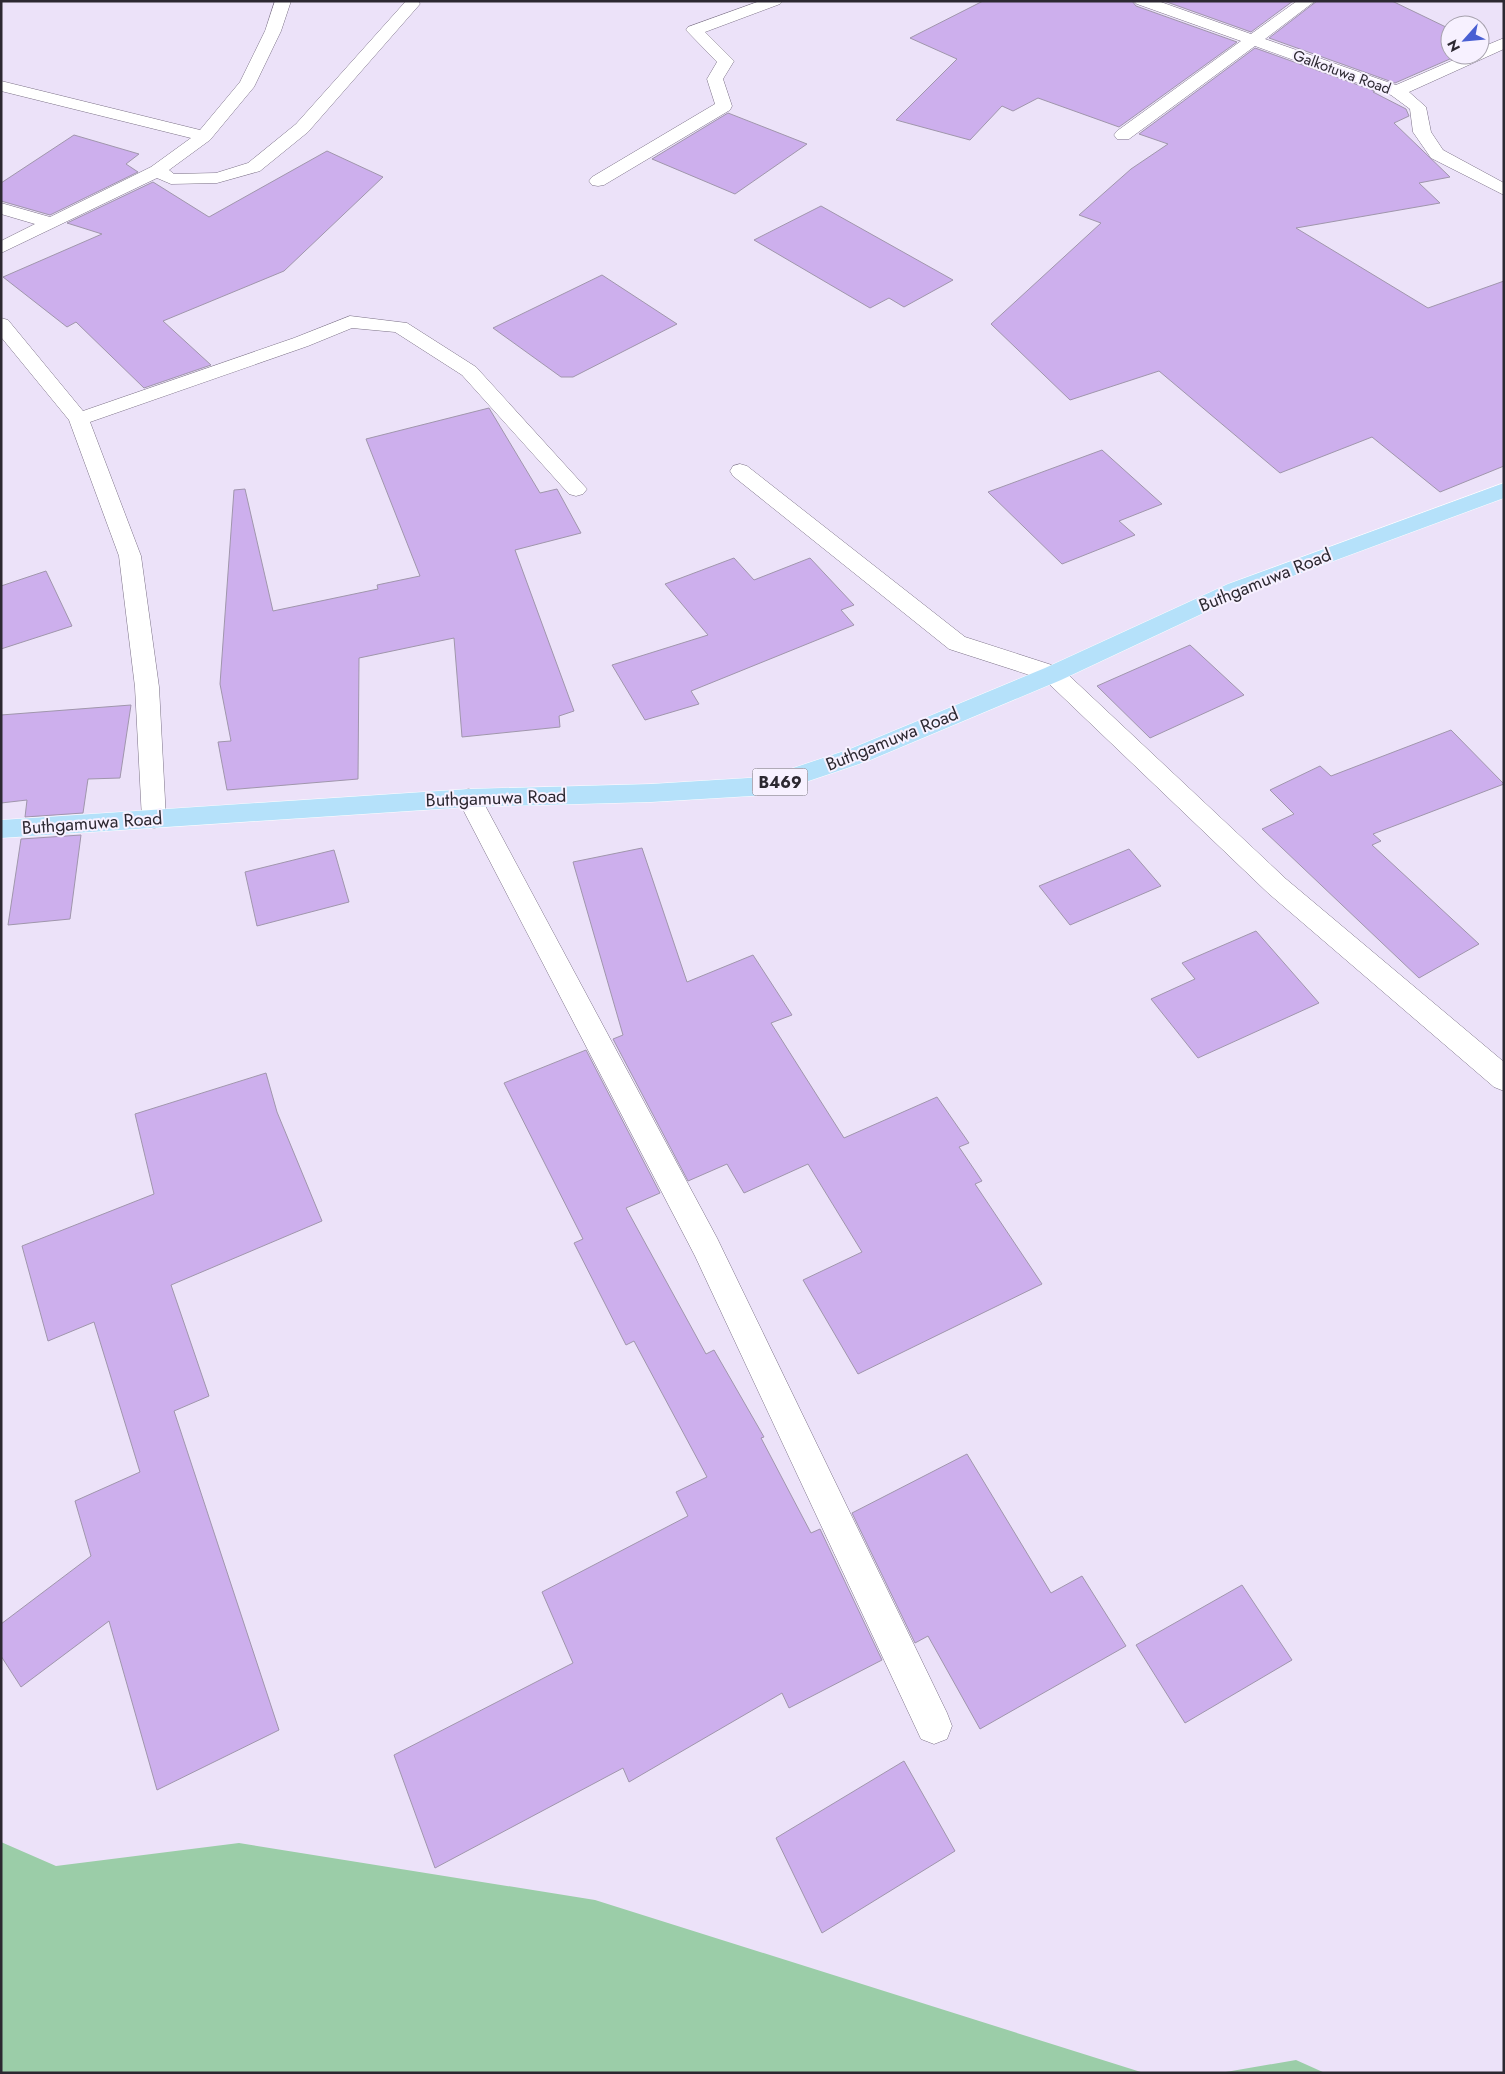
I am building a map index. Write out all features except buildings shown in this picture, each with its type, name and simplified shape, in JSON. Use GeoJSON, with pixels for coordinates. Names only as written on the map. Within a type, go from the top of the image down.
{"type":"FeatureCollection","features":[{"type":"Feature","properties":{"kind":"main road","name":"Buthgamuwa Road"},"geometry":{"type":"LineString","coordinates":[[1,829],[469,798],[651,793],[767,786],[859,754],[1053,674],[1236,589],[1504,490]]}},
{"type":"Feature","properties":{"kind":"street"},"geometry":{"type":"LineString","coordinates":[[1,248],[158,172],[204,136],[248,84],[273,31],[282,1]]}},
{"type":"Feature","properties":{"kind":"street"},"geometry":{"type":"LineString","coordinates":[[598,182],[724,106],[715,79],[726,61],[694,30],[775,1]]}},
{"type":"Feature","properties":{"kind":"street","name":"Galkotuwa Road"},"geometry":{"type":"LineString","coordinates":[[1142,1],[1397,91],[1418,107],[1422,132],[1437,154],[1504,190]]}},
{"type":"Feature","properties":{"kind":"street"},"geometry":{"type":"LineString","coordinates":[[1123,135],[1307,1]]}},
{"type":"Feature","properties":{"kind":"street"},"geometry":{"type":"LineString","coordinates":[[158,172],[171,178],[217,178],[254,167],[302,128],[412,4]]}},
{"type":"Feature","properties":{"kind":"street"},"geometry":{"type":"LineString","coordinates":[[1490,50],[1504,43]]}},
{"type":"Feature","properties":{"kind":"street"},"geometry":{"type":"LineString","coordinates":[[1397,91],[1456,65]]}},
{"type":"Feature","properties":{"kind":"street"},"geometry":{"type":"LineString","coordinates":[[1,86],[204,136]]}},
{"type":"Feature","properties":{"kind":"street"},"geometry":{"type":"LineString","coordinates":[[1,208],[51,223]]}},
{"type":"Feature","properties":{"kind":"street"},"geometry":{"type":"LineString","coordinates":[[79,419],[301,342],[350,322],[400,327],[469,371],[576,489]]}},
{"type":"Feature","properties":{"kind":"street"},"geometry":{"type":"LineString","coordinates":[[1,324],[79,419],[130,556],[147,687],[154,819]]}},
{"type":"Feature","properties":{"kind":"street"},"geometry":{"type":"LineString","coordinates":[[740,471],[957,643],[1053,674],[1277,886],[1504,1079]]}},
{"type":"Feature","properties":{"kind":"street"},"geometry":{"type":"LineString","coordinates":[[469,798],[706,1247],[934,1726]]}},
{"type":"Feature","properties":{"kind":"green space"},"geometry":{"type":"Polygon","coordinates":[[[1,1842],[56,1866],[239,1843],[595,1900],[1144,2073],[1,2073],[1,1842]]]}},
{"type":"Feature","properties":{"kind":"green space"},"geometry":{"type":"Polygon","coordinates":[[[1296,2060],[1325,2073],[1220,2073],[1296,2060]]]}}]}
